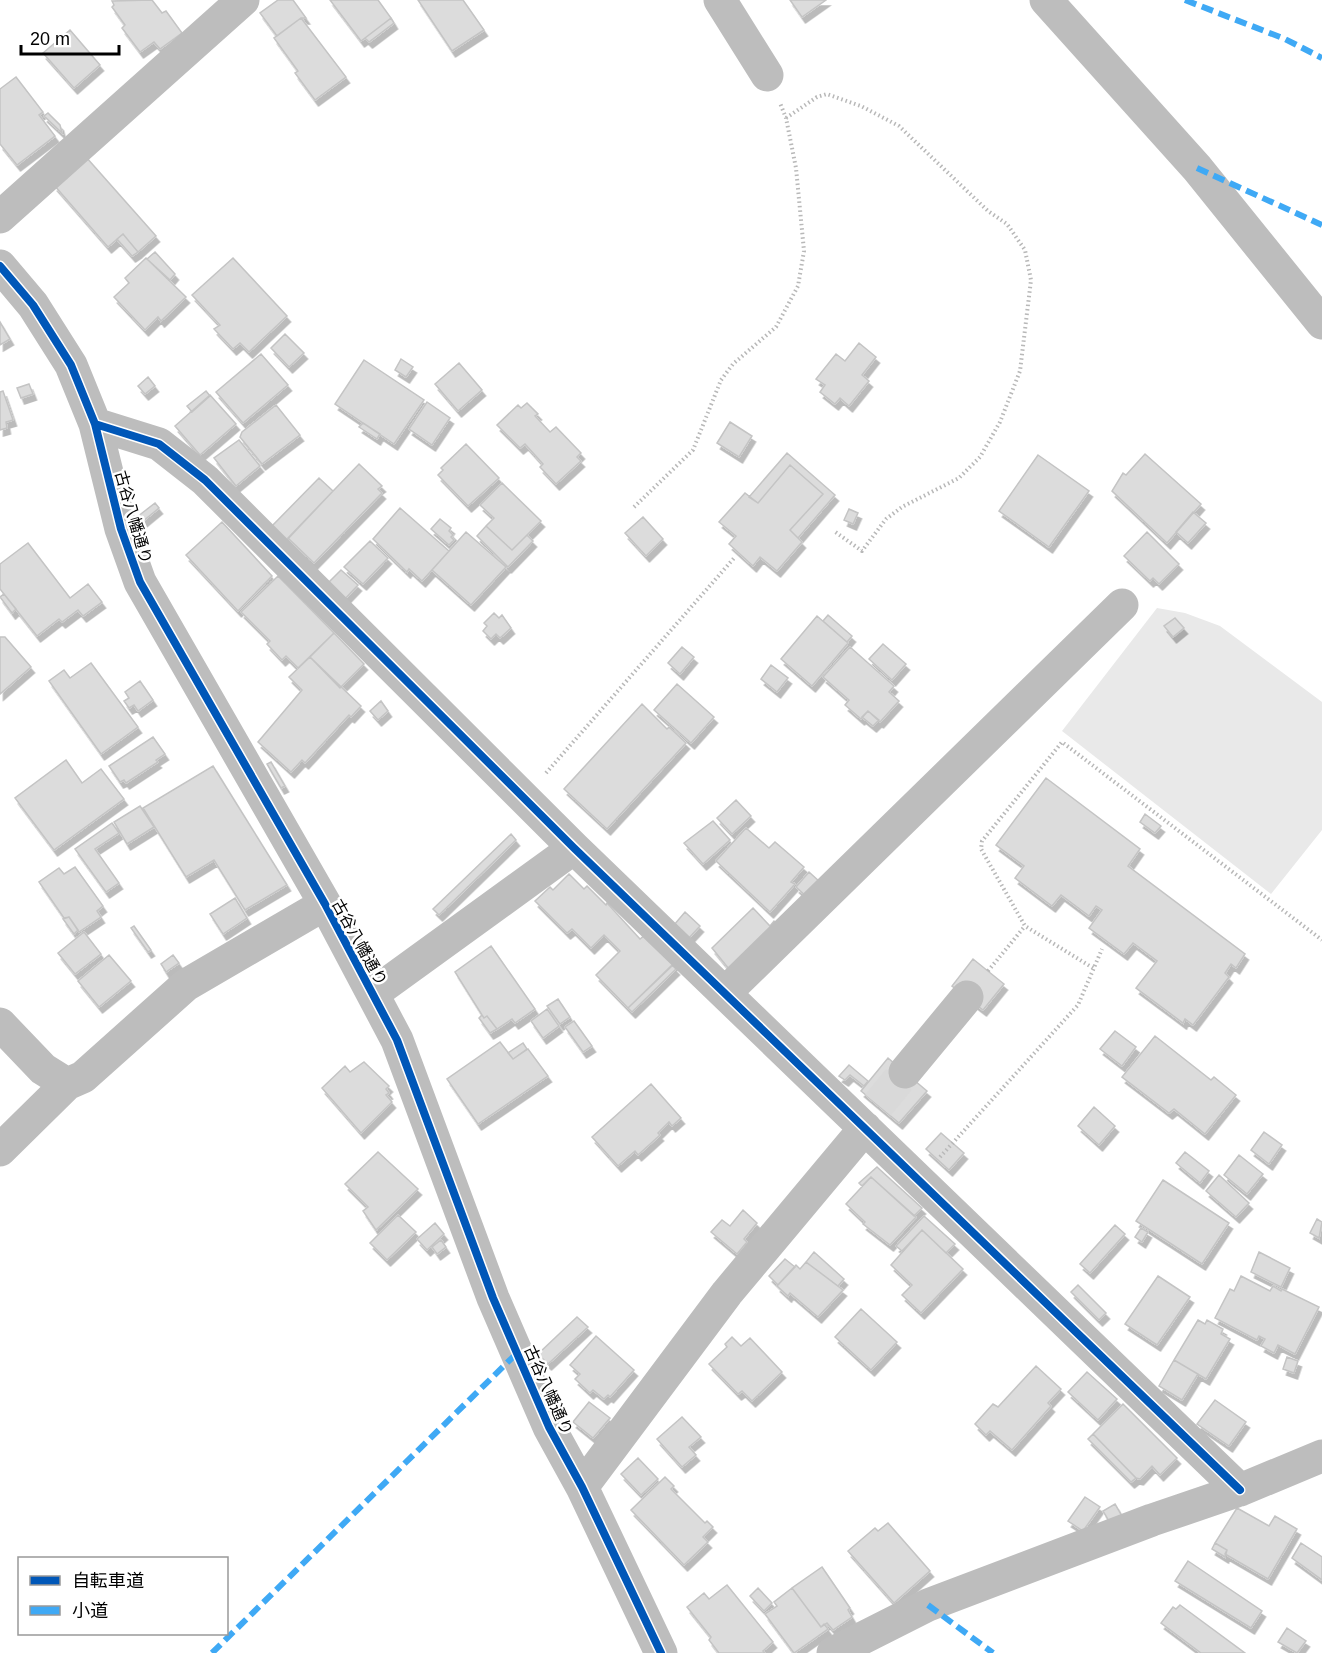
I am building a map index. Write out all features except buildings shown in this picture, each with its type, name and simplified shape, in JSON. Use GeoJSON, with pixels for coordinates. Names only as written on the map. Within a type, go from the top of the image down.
{"type":"FeatureCollection","features":[{"type":"Feature","properties":{"kind":"street"},"geometry":{"type":"LineString","coordinates":[[0,217],[243,0]]}},
{"type":"Feature","properties":{"kind":"street"},"geometry":{"type":"LineString","coordinates":[[720,0],[767,75]]}},
{"type":"Feature","properties":{"kind":"street"},"geometry":{"type":"LineString","coordinates":[[1046,0],[1197,168],[1322,323]]}},
{"type":"Feature","properties":{"kind":"street","name":"古谷八幡通り"},"geometry":{"type":"LineString","coordinates":[[0,266],[33,305],[71,364],[95,424],[121,529],[140,582],[325,904],[398,1040],[493,1298],[549,1427],[582,1487],[661,1653]]}},
{"type":"Feature","properties":{"kind":"street"},"geometry":{"type":"LineString","coordinates":[[95,424],[159,444],[205,480],[574,848],[726,992],[868,1119],[919,1179],[1240,1490]]}},
{"type":"Feature","properties":{"kind":"street"},"geometry":{"type":"LineString","coordinates":[[726,992],[1122,605]]}},
{"type":"Feature","properties":{"kind":"street"},"geometry":{"type":"LineString","coordinates":[[374,993],[574,848]]}},
{"type":"Feature","properties":{"kind":"street"},"geometry":{"type":"LineString","coordinates":[[0,1150],[67,1084],[82,1077],[186,985],[325,904]]}},
{"type":"Feature","properties":{"kind":"street"},"geometry":{"type":"LineString","coordinates":[[905,1072],[967,997]]}},
{"type":"Feature","properties":{"kind":"street"},"geometry":{"type":"LineString","coordinates":[[0,1023],[43,1069],[67,1084]]}},
{"type":"Feature","properties":{"kind":"street"},"geometry":{"type":"LineString","coordinates":[[582,1487],[727,1293],[868,1119]]}},
{"type":"Feature","properties":{"kind":"street"},"geometry":{"type":"LineString","coordinates":[[833,1653],[928,1605],[1152,1520],[1240,1490],[1322,1456]]}},
{"type":"Feature","properties":{"kind":"path"},"geometry":{"type":"LineString","coordinates":[[634,507],[693,450],[721,380],[733,364],[776,327],[798,286],[804,251],[796,168],[786,118],[767,75]]}},
{"type":"Feature","properties":{"kind":"path"},"geometry":{"type":"LineString","coordinates":[[786,118],[817,97],[826,94],[861,106],[899,126],[988,211],[1007,224],[1025,249],[1030,280],[1020,371],[1000,422],[980,457],[959,478],[902,507],[886,519],[862,551],[834,531]]}},
{"type":"Feature","properties":{"kind":"path"},"geometry":{"type":"LineString","coordinates":[[524,798],[735,557]]}},
{"type":"Feature","properties":{"kind":"path"},"geometry":{"type":"LineString","coordinates":[[1093,968],[1025,926],[981,849],[982,841],[1062,742],[1322,940]]}},
{"type":"Feature","properties":{"kind":"path"},"geometry":{"type":"LineString","coordinates":[[988,971],[1025,926]]}},
{"type":"Feature","properties":{"kind":"path"},"geometry":{"type":"LineString","coordinates":[[919,1179],[1078,1005],[1102,949]]}},
{"type":"Feature","properties":{"kind":"shaded area"},"geometry":{"type":"Polygon","coordinates":[[[1157,608],[1185,613],[1220,626],[1322,702],[1322,830],[1271,894],[1062,731],[1157,608]]]}},
{"type":"Feature","properties":{"kind":"tunnel"},"geometry":{"type":"LineString","coordinates":[[878,1105],[905,1072]]}},
{"type":"Feature","properties":{"kind":"marked path"},"geometry":{"type":"LineString","coordinates":[[1185,0],[1285,39],[1322,58]]}},
{"type":"Feature","properties":{"kind":"marked path"},"geometry":{"type":"LineString","coordinates":[[1197,168],[1322,225]]}},
{"type":"Feature","properties":{"kind":"marked path"},"geometry":{"type":"LineString","coordinates":[[212,1653],[517,1353]]}},
{"type":"Feature","properties":{"kind":"marked path"},"geometry":{"type":"LineString","coordinates":[[928,1605],[993,1653]]}},
{"type":"Feature","properties":{"kind":"cycle path"},"geometry":{"type":"LineString","coordinates":[[0,266],[33,305],[71,365],[95,424],[121,529],[140,582],[325,904],[397,1040],[493,1298],[549,1427],[582,1487],[661,1653]]}},
{"type":"Feature","properties":{"kind":"cycle path"},"geometry":{"type":"LineString","coordinates":[[95,424],[159,444],[205,480],[574,848],[1240,1490]]}}]}
